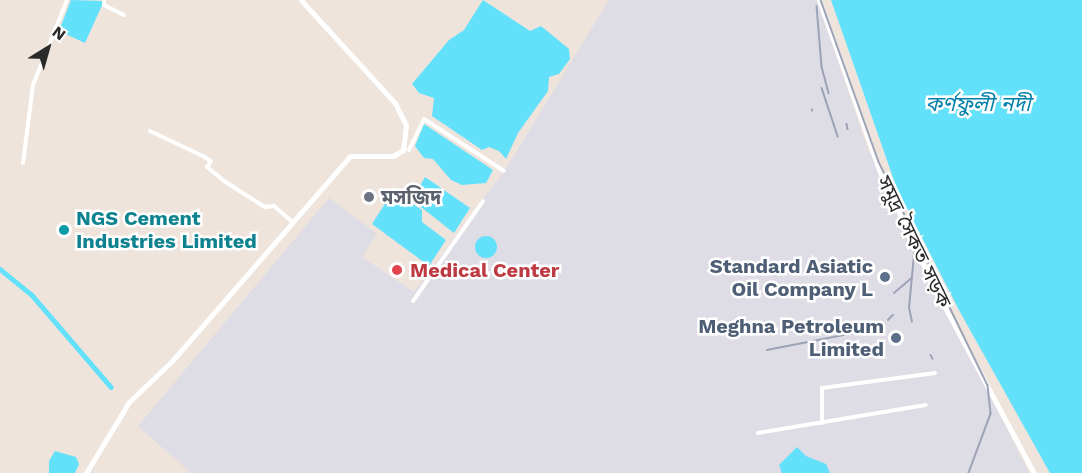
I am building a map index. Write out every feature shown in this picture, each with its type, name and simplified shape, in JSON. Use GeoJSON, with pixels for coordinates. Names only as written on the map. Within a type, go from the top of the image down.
{"type":"FeatureCollection","features":[{"type":"Feature","properties":{"kind":"street"},"geometry":{"type":"LineString","coordinates":[[23,163],[33,85],[67,0]]}},
{"type":"Feature","properties":{"kind":"street"},"geometry":{"type":"LineString","coordinates":[[104,0],[104,5],[124,15]]}},
{"type":"Feature","properties":{"kind":"street"},"geometry":{"type":"LineString","coordinates":[[86,473],[129,402],[172,361],[291,221],[350,156],[393,156],[403,150],[406,125],[395,103],[301,0]]}},
{"type":"Feature","properties":{"kind":"street","name":"সমুদ্র সৈকত সড়ক"},"geometry":{"type":"LineString","coordinates":[[819,0],[880,172],[932,283],[1034,473]]}},
{"type":"Feature","properties":{"kind":"street"},"geometry":{"type":"LineString","coordinates":[[409,150],[424,119],[504,171]]}},
{"type":"Feature","properties":{"kind":"street"},"geometry":{"type":"LineString","coordinates":[[150,131],[211,161],[207,167],[224,181],[265,207],[274,206],[291,221]]}},
{"type":"Feature","properties":{"kind":"street"},"geometry":{"type":"LineString","coordinates":[[413,301],[483,201]]}},
{"type":"Feature","properties":{"kind":"street"},"geometry":{"type":"LineString","coordinates":[[822,423],[822,388],[935,373]]}},
{"type":"Feature","properties":{"kind":"street"},"geometry":{"type":"LineString","coordinates":[[758,433],[926,405]]}},
{"type":"Feature","properties":{"kind":"shaded area"},"geometry":{"type":"Polygon","coordinates":[[[609,0],[818,0],[867,147],[1029,473],[191,473],[138,426],[329,198],[377,234],[362,257],[414,292],[507,167],[609,0]]]}},
{"type":"Feature","properties":{"kind":"water"},"geometry":{"type":"Polygon","coordinates":[[[71,0],[104,1],[85,43],[59,31],[71,0]]]}},
{"type":"Feature","properties":{"kind":"water"},"geometry":{"type":"Polygon","coordinates":[[[483,0],[530,31],[541,26],[569,49],[570,59],[559,74],[549,77],[548,91],[518,133],[506,159],[499,151],[489,147],[482,150],[432,116],[434,98],[419,93],[412,84],[449,40],[464,30],[483,0]]]}},
{"type":"Feature","properties":{"kind":"water","name":"কর্ণফুলী নদী"},"geometry":{"type":"Polygon","coordinates":[[[831,0],[1082,0],[1082,473],[1050,473],[960,312],[897,189],[831,0]]]}},
{"type":"Feature","properties":{"kind":"water"},"geometry":{"type":"Polygon","coordinates":[[[424,124],[493,170],[486,183],[462,185],[451,180],[433,159],[424,158],[415,146],[424,124]]]}},
{"type":"Feature","properties":{"kind":"water"},"geometry":{"type":"Polygon","coordinates":[[[425,177],[470,208],[454,233],[412,200],[425,177]]]}},
{"type":"Feature","properties":{"kind":"water"},"geometry":{"type":"Polygon","coordinates":[[[393,191],[422,210],[422,222],[446,240],[429,266],[372,224],[393,191]]]}},
{"type":"Feature","properties":{"kind":"water"},"geometry":{"type":"Polygon","coordinates":[[[486,236],[494,239],[497,247],[494,255],[486,258],[478,255],[475,247],[478,239],[486,236]]]}},
{"type":"Feature","properties":{"kind":"water"},"geometry":{"type":"Polygon","coordinates":[[[797,447],[806,456],[826,464],[830,473],[782,473],[779,465],[797,447]]]}},
{"type":"Feature","properties":{"kind":"water"},"geometry":{"type":"Polygon","coordinates":[[[55,451],[76,457],[79,464],[75,473],[49,473],[49,461],[55,451]]]}},
{"type":"Feature","properties":{"kind":"waterway"},"geometry":{"type":"LineString","coordinates":[[0,269],[32,295],[111,387]]}},
{"type":"Feature","properties":{"kind":"railway"},"geometry":{"type":"LineString","coordinates":[[821,0],[879,162],[988,385],[991,414],[969,473]]}},
{"type":"Feature","properties":{"kind":"railway"},"geometry":{"type":"LineString","coordinates":[[817,6],[822,67],[829,93]]}},
{"type":"Feature","properties":{"kind":"railway"},"geometry":{"type":"LineString","coordinates":[[822,88],[838,136]]}},
{"type":"Feature","properties":{"kind":"railway"},"geometry":{"type":"LineString","coordinates":[[847,124],[848,129]]}},
{"type":"Feature","properties":{"kind":"railway"},"geometry":{"type":"LineString","coordinates":[[912,322],[909,308],[915,244]]}},
{"type":"Feature","properties":{"kind":"railway"},"geometry":{"type":"LineString","coordinates":[[894,293],[912,278]]}},
{"type":"Feature","properties":{"kind":"railway"},"geometry":{"type":"LineString","coordinates":[[888,320],[893,315]]}},
{"type":"Feature","properties":{"kind":"railway"},"geometry":{"type":"LineString","coordinates":[[767,350],[865,331]]}},
{"type":"Feature","properties":{"kind":"railway"},"geometry":{"type":"LineString","coordinates":[[931,355],[933,359]]}},
{"type":"Feature","properties":{"kind":"place","name":"মসজিদ"},"geometry":{"type":"Point","coordinates":[369,197]}},
{"type":"Feature","properties":{"kind":"place","name":"NGS Cement Industries Limited"},"geometry":{"type":"Point","coordinates":[64,230]}},
{"type":"Feature","properties":{"kind":"place","name":"Medical Center"},"geometry":{"type":"Point","coordinates":[397,270]}},
{"type":"Feature","properties":{"kind":"place","name":"Standard Asiatic Oil Company L"},"geometry":{"type":"Point","coordinates":[885,277]}},
{"type":"Feature","properties":{"kind":"place","name":"Meghna Petroleum Limited"},"geometry":{"type":"Point","coordinates":[896,338]}}]}
